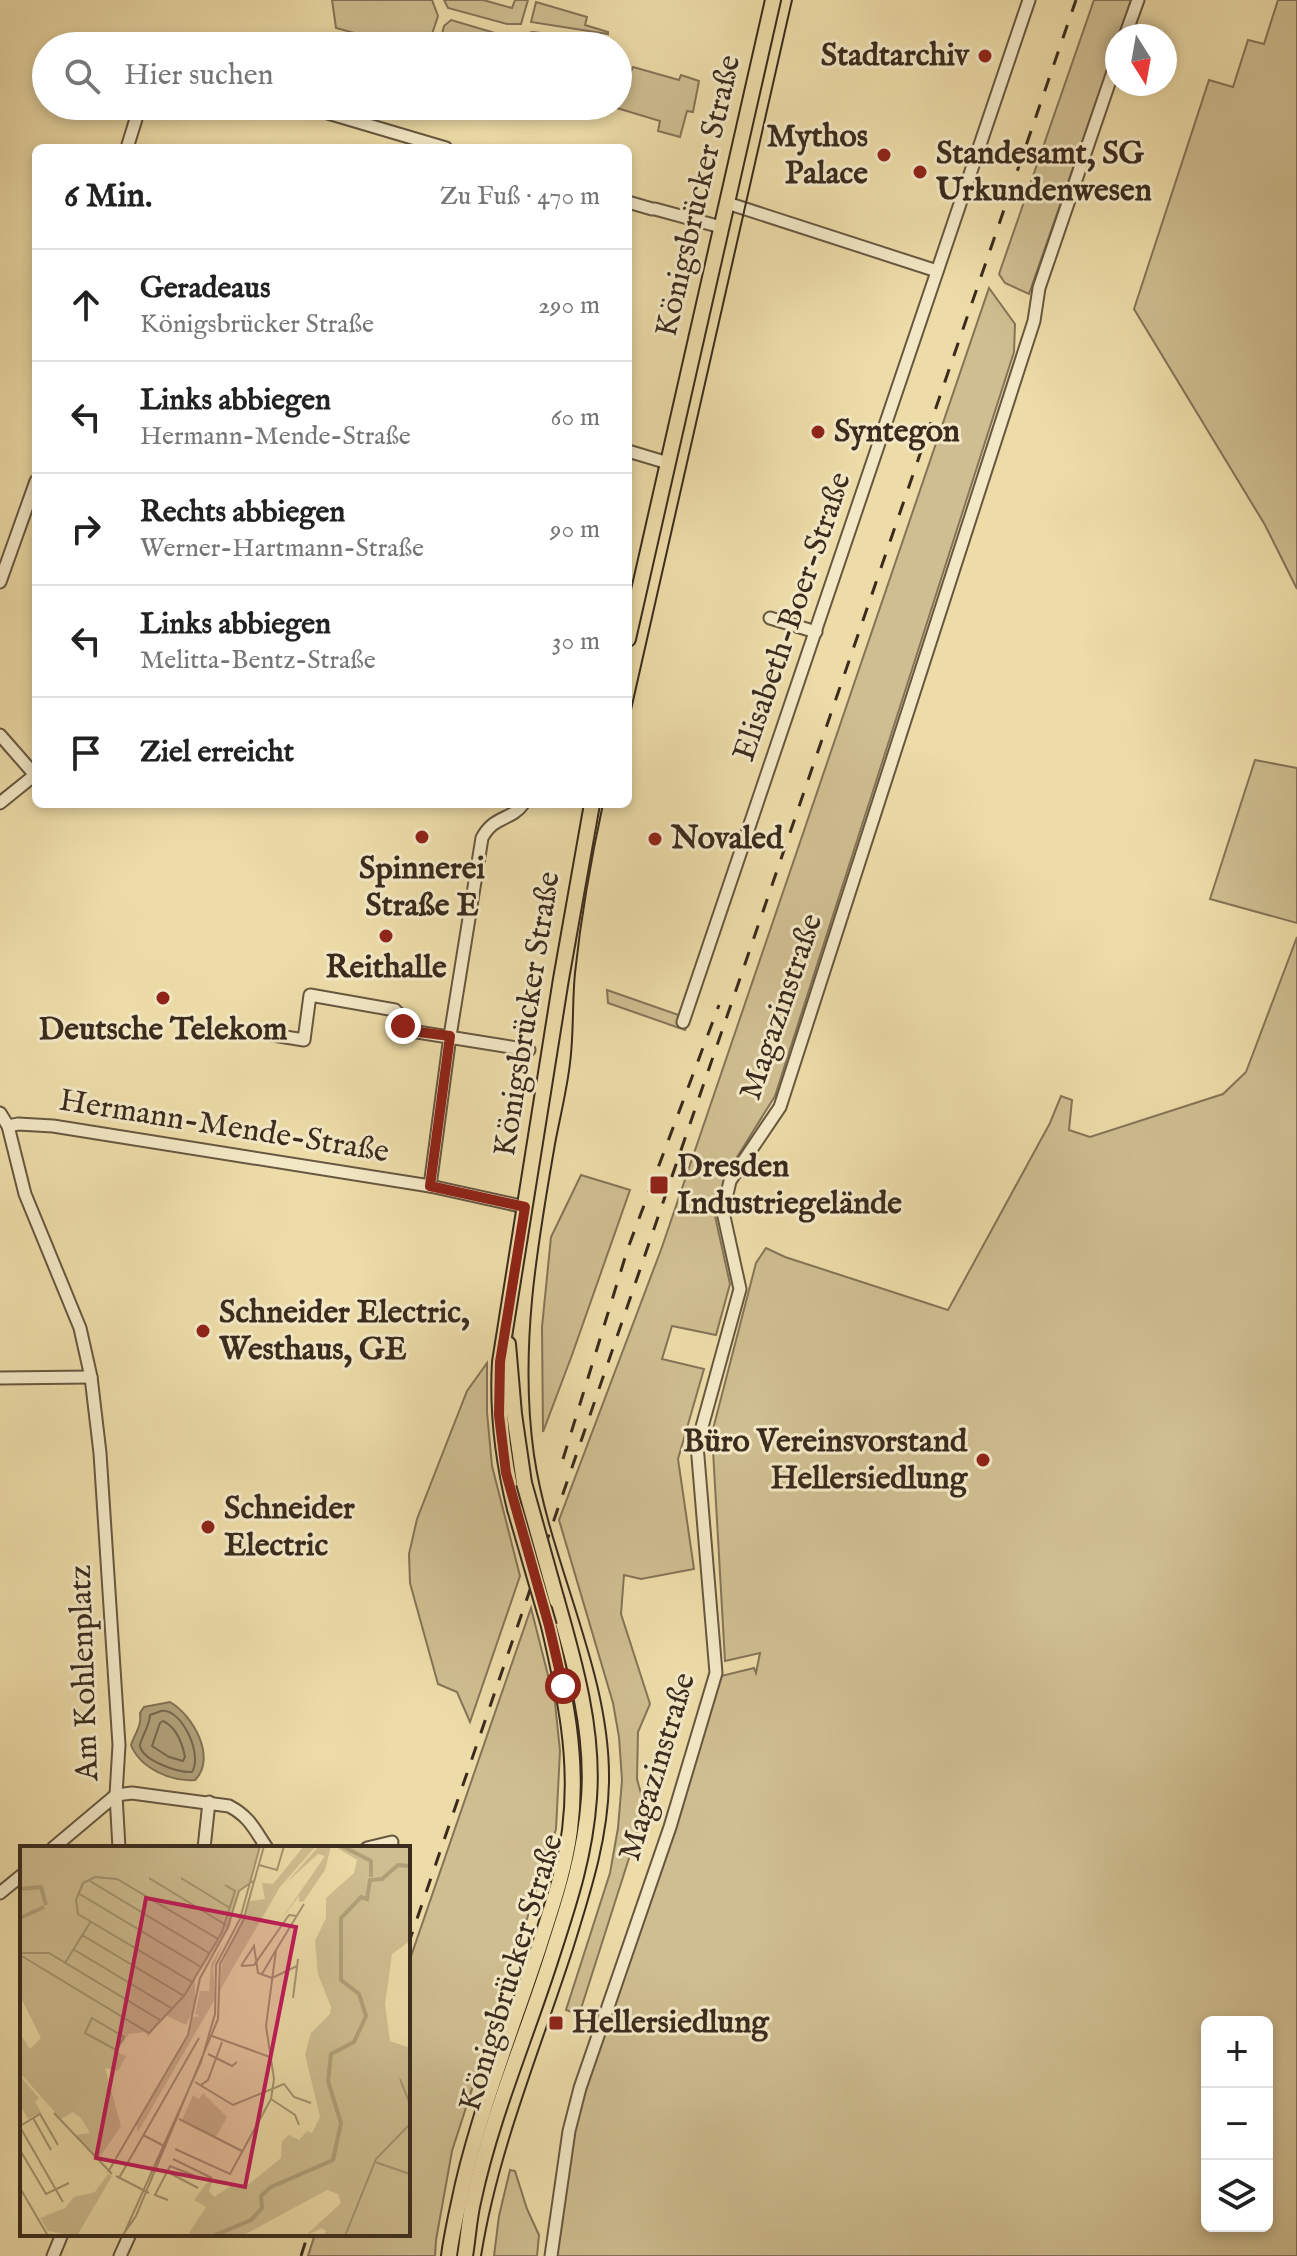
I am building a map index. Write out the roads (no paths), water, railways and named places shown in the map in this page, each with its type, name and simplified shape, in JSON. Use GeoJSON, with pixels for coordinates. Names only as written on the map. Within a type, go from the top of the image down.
{"type":"FeatureCollection","features":[{"type":"Feature","properties":{"kind":"main road","name":"Königsbrücker Straße"},"geometry":{"type":"LineString","coordinates":[[632,621],[773,0]]}},
{"type":"Feature","properties":{"kind":"main road","name":"Königsbrücker Straße"},"geometry":{"type":"LineString","coordinates":[[449,2256],[468,2163],[552,1906],[570,1828],[573,1752],[563,1686],[549,1626],[506,1473],[499,1415],[500,1362],[591,808]]}},
{"type":"Feature","properties":{"kind":"main road","name":"Königsbrücker Straße"},"geometry":{"type":"LineString","coordinates":[[465,2256],[484,2158],[574,1885],[585,1838],[589,1796],[589,1750],[580,1689],[524,1483],[514,1414],[507,1328]]}},
{"type":"Feature","properties":{"kind":"street","name":"Elisabeth-Boer-Straße"},"geometry":{"type":"LineString","coordinates":[[683,1022],[1029,0]]}},
{"type":"Feature","properties":{"kind":"street"},"geometry":{"type":"LineString","coordinates":[[1129,24],[1138,0]]}},
{"type":"Feature","properties":{"kind":"street","name":"Magazinstraße"},"geometry":{"type":"LineString","coordinates":[[551,2256],[569,2131],[580,2088],[670,1827],[716,1673],[697,1445],[740,1289],[723,1212],[730,1181],[780,1107],[1034,321],[1039,288],[1105,95]]}},
{"type":"Feature","properties":{"kind":"street"},"geometry":{"type":"LineString","coordinates":[[128,144],[136,120]]}},
{"type":"Feature","properties":{"kind":"street"},"geometry":{"type":"LineString","coordinates":[[351,120],[432,144]]}},
{"type":"Feature","properties":{"kind":"street"},"geometry":{"type":"LineString","coordinates":[[632,203],[665,208],[671,214],[721,227]]}},
{"type":"Feature","properties":{"kind":"street"},"geometry":{"type":"LineString","coordinates":[[727,203],[937,271]]}},
{"type":"Feature","properties":{"kind":"street"},"geometry":{"type":"LineString","coordinates":[[632,452],[668,463]]}},
{"type":"Feature","properties":{"kind":"street"},"geometry":{"type":"LineString","coordinates":[[0,582],[32,492]]}},
{"type":"Feature","properties":{"kind":"street"},"geometry":{"type":"LineString","coordinates":[[770,618],[816,632]]}},
{"type":"Feature","properties":{"kind":"street"},"geometry":{"type":"LineString","coordinates":[[0,735],[32,771]]}},
{"type":"Feature","properties":{"kind":"street"},"geometry":{"type":"LineString","coordinates":[[0,803],[32,778]]}},
{"type":"Feature","properties":{"kind":"street"},"geometry":{"type":"LineString","coordinates":[[430,1186],[482,838],[488,827],[520,808]]}},
{"type":"Feature","properties":{"kind":"street"},"geometry":{"type":"LineString","coordinates":[[273,1035],[304,1040],[310,995],[395,1010],[403,1026],[411,1031],[529,1050]]}},
{"type":"Feature","properties":{"kind":"street","name":"Am Kohlenplatz"},"geometry":{"type":"LineString","coordinates":[[0,1113],[8,1126],[25,1194],[80,1328],[91,1377],[100,1453],[119,1745],[116,1795],[132,1793],[229,1806],[243,1813],[266,1846]]}},
{"type":"Feature","properties":{"kind":"street","name":"Hermann-Mende-Straße"},"geometry":{"type":"LineString","coordinates":[[8,1126],[53,1126],[430,1186],[525,1207]]}},
{"type":"Feature","properties":{"kind":"street"},"geometry":{"type":"LineString","coordinates":[[0,1378],[91,1377]]}},
{"type":"Feature","properties":{"kind":"street"},"geometry":{"type":"LineString","coordinates":[[55,1846],[116,1795]]}},
{"type":"Feature","properties":{"kind":"street"},"geometry":{"type":"LineString","coordinates":[[116,1795],[119,1846]]}},
{"type":"Feature","properties":{"kind":"street"},"geometry":{"type":"LineString","coordinates":[[204,1846],[209,1802]]}},
{"type":"Feature","properties":{"kind":"street"},"geometry":{"type":"LineString","coordinates":[[0,1893],[20,1877]]}},
{"type":"Feature","properties":{"kind":"street"},"geometry":{"type":"LineString","coordinates":[[53,2256],[61,2236]]}},
{"type":"Feature","properties":{"kind":"street"},"geometry":{"type":"LineString","coordinates":[[120,2256],[129,2236]]}},
{"type":"Feature","properties":{"kind":"water"},"geometry":{"type":"Polygon","coordinates":[[[170,1702],[187,1717],[203,1749],[204,1760],[195,1780],[176,1779],[157,1772],[141,1760],[131,1745],[144,1707],[170,1702]]]}},
{"type":"Feature","properties":{"kind":"tram line"},"geometry":{"type":"LineString","coordinates":[[632,705],[792,0]]}},
{"type":"Feature","properties":{"kind":"tram line"},"geometry":{"type":"LineString","coordinates":[[481,2256],[509,2139],[592,1887],[608,1804],[607,1741],[600,1700],[542,1496],[534,1455],[528,1377],[536,1260],[569,1073],[577,952],[602,808]]}},
{"type":"Feature","properties":{"kind":"railway"},"geometry":{"type":"LineString","coordinates":[[410,1939],[1076,0]]}},
{"type":"Feature","properties":{"kind":"railway"},"geometry":{"type":"LineString","coordinates":[[563,1459],[628,1248],[719,1005]]}},
{"type":"Feature","properties":{"kind":"railway"},"geometry":{"type":"LineString","coordinates":[[301,2256],[307,2236]]}},
{"type":"Feature","properties":{"kind":"place","name":"Stadtarchiv"},"geometry":{"type":"Point","coordinates":[985,56]}},
{"type":"Feature","properties":{"kind":"place","name":"Mythos Palace"},"geometry":{"type":"Point","coordinates":[884,155]}},
{"type":"Feature","properties":{"kind":"place","name":"Standesamt, SG Urkundenwesen"},"geometry":{"type":"Point","coordinates":[920,172]}},
{"type":"Feature","properties":{"kind":"place","name":"Syntegon"},"geometry":{"type":"Point","coordinates":[818,432]}},
{"type":"Feature","properties":{"kind":"place","name":"Spinnerei Straße E"},"geometry":{"type":"Point","coordinates":[422,837]}},
{"type":"Feature","properties":{"kind":"place","name":"Novaled"},"geometry":{"type":"Point","coordinates":[655,839]}},
{"type":"Feature","properties":{"kind":"place","name":"Reithalle"},"geometry":{"type":"Point","coordinates":[386,936]}},
{"type":"Feature","properties":{"kind":"place","name":"Deutsche Telekom"},"geometry":{"type":"Point","coordinates":[163,998]}},
{"type":"Feature","properties":{"kind":"place","name":"Dresden Industriegelände"},"geometry":{"type":"Point","coordinates":[659,1185]}},
{"type":"Feature","properties":{"kind":"place","name":"Schneider Electric, Westhaus, GE"},"geometry":{"type":"Point","coordinates":[203,1331]}},
{"type":"Feature","properties":{"kind":"place","name":"Büro Vereinsvorstand Hellersiedlung"},"geometry":{"type":"Point","coordinates":[983,1460]}},
{"type":"Feature","properties":{"kind":"place","name":"Schneider Electric"},"geometry":{"type":"Point","coordinates":[208,1527]}},
{"type":"Feature","properties":{"kind":"place","name":"Hellersiedlung"},"geometry":{"type":"Point","coordinates":[556,2023]}}]}
